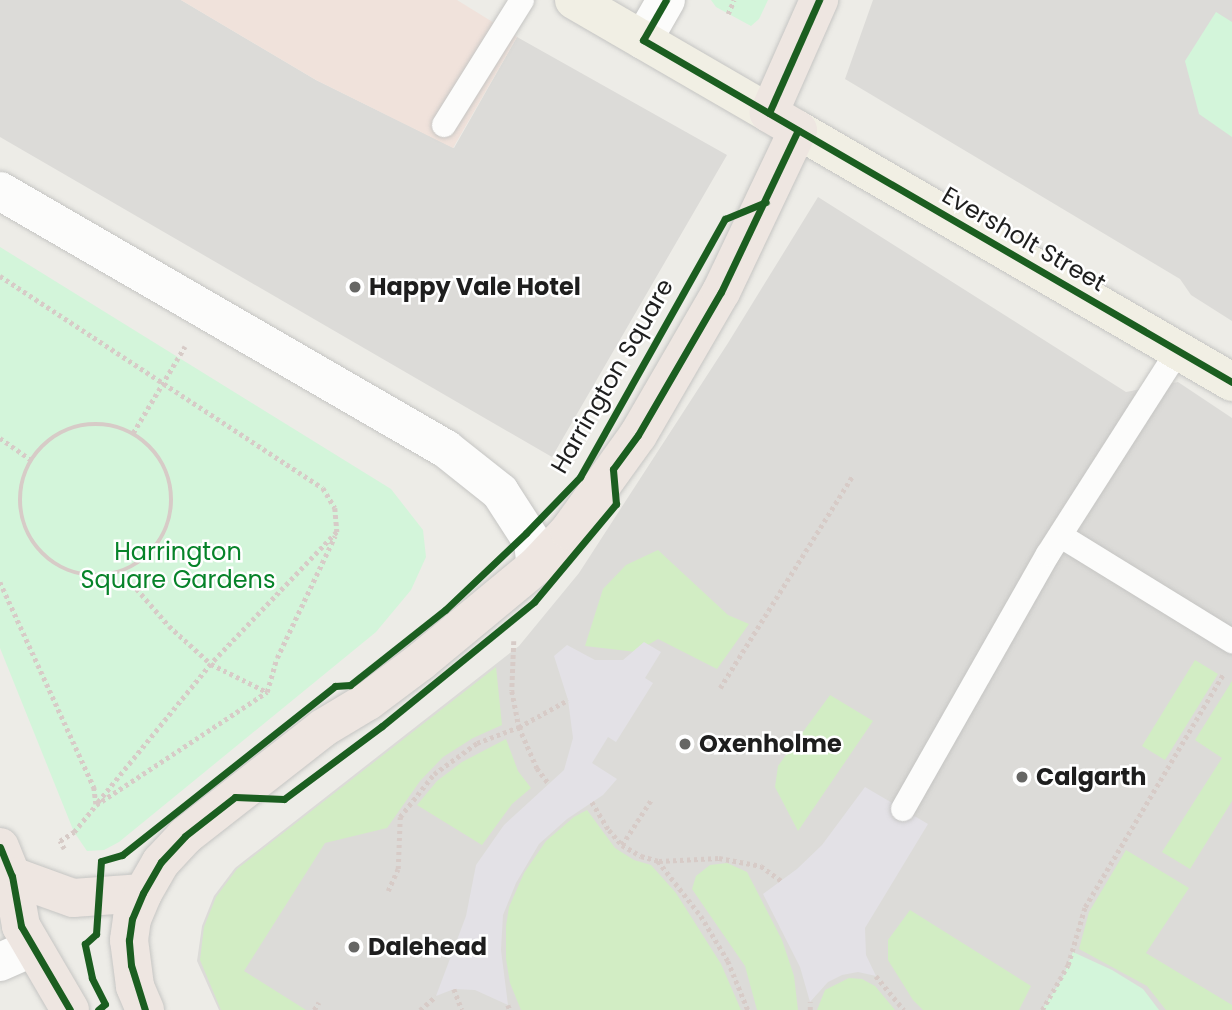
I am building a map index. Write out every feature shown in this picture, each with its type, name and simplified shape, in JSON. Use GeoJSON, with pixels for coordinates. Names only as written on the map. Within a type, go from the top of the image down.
{"type":"FeatureCollection","features":[{"type":"Feature","properties":{"kind":"highway"},"geometry":{"type":"LineString","coordinates":[[145,1010],[135,986],[129,940],[132,919],[143,892],[161,862],[185,836],[323,727],[368,701],[420,662],[536,566],[569,531],[638,435],[721,292],[783,121],[819,0]]}},
{"type":"Feature","properties":{"kind":"highway"},"geometry":{"type":"LineString","coordinates":[[6,862],[73,898],[143,892]]}},
{"type":"Feature","properties":{"kind":"highway"},"geometry":{"type":"LineString","coordinates":[[6,862],[13,943],[70,1010]]}},
{"type":"Feature","properties":{"kind":"main road","name":"Eversholt Street"},"geometry":{"type":"LineString","coordinates":[[574,0],[1232,382]]}},
{"type":"Feature","properties":{"kind":"street"},"geometry":{"type":"LineString","coordinates":[[643,40],[666,0]]}},
{"type":"Feature","properties":{"kind":"street"},"geometry":{"type":"LineString","coordinates":[[0,191],[446,449],[500,492],[533,542],[536,566]]}},
{"type":"Feature","properties":{"kind":"lane"},"geometry":{"type":"LineString","coordinates":[[444,125],[522,0]]}},
{"type":"Feature","properties":{"kind":"lane"},"geometry":{"type":"LineString","coordinates":[[903,809],[1061,536],[1179,349]]}},
{"type":"Feature","properties":{"kind":"lane"},"geometry":{"type":"LineString","coordinates":[[1061,536],[1232,641]]}},
{"type":"Feature","properties":{"kind":"path"},"geometry":{"type":"LineString","coordinates":[[728,14],[734,0]]}},
{"type":"Feature","properties":{"kind":"path"},"geometry":{"type":"LineString","coordinates":[[0,276],[323,488],[335,508],[337,532],[277,658],[267,692],[96,805]]}},
{"type":"Feature","properties":{"kind":"path"},"geometry":{"type":"LineString","coordinates":[[133,433],[165,384],[204,309]]}},
{"type":"Feature","properties":{"kind":"path"},"geometry":{"type":"LineString","coordinates":[[94,423],[133,433],[159,456],[174,496],[161,543],[124,573],[80,577],[45,560],[19,513],[23,472],[30,459],[57,433],[94,423]]}},
{"type":"Feature","properties":{"kind":"path"},"geometry":{"type":"LineString","coordinates":[[0,438],[30,459]]}},
{"type":"Feature","properties":{"kind":"path"},"geometry":{"type":"LineString","coordinates":[[720,688],[853,475]]}},
{"type":"Feature","properties":{"kind":"path"},"geometry":{"type":"LineString","coordinates":[[66,851],[60,841],[74,832],[211,664],[337,532]]}},
{"type":"Feature","properties":{"kind":"path"},"geometry":{"type":"LineString","coordinates":[[124,573],[169,626],[211,664],[267,692]]}},
{"type":"Feature","properties":{"kind":"path"},"geometry":{"type":"LineString","coordinates":[[0,582],[94,787],[96,805]]}},
{"type":"Feature","properties":{"kind":"path"},"geometry":{"type":"LineString","coordinates":[[519,634],[512,643],[512,682],[519,727],[537,768],[550,784]]}},
{"type":"Feature","properties":{"kind":"path"},"geometry":{"type":"LineString","coordinates":[[1042,1010],[1068,965],[1085,907],[1225,672]]}},
{"type":"Feature","properties":{"kind":"path"},"geometry":{"type":"LineString","coordinates":[[388,891],[398,869],[400,817],[434,774],[477,743],[519,727],[568,700]]}},
{"type":"Feature","properties":{"kind":"path"},"geometry":{"type":"LineString","coordinates":[[622,845],[651,800]]}},
{"type":"Feature","properties":{"kind":"path"},"geometry":{"type":"LineString","coordinates":[[592,802],[622,845],[641,856],[658,861],[719,858],[761,866],[782,881]]}},
{"type":"Feature","properties":{"kind":"path"},"geometry":{"type":"LineString","coordinates":[[658,861],[701,916],[728,961],[748,1010]]}},
{"type":"Feature","properties":{"kind":"path"},"geometry":{"type":"LineString","coordinates":[[876,976],[904,1010]]}},
{"type":"Feature","properties":{"kind":"path"},"geometry":{"type":"LineString","coordinates":[[454,989],[462,1010]]}},
{"type":"Feature","properties":{"kind":"path"},"geometry":{"type":"LineString","coordinates":[[420,1010],[436,996]]}},
{"type":"Feature","properties":{"kind":"path"},"geometry":{"type":"LineString","coordinates":[[314,1010],[319,1002]]}},
{"type":"Feature","properties":{"kind":"path"},"geometry":{"type":"LineString","coordinates":[[810,1002],[810,1010]]}},
{"type":"Feature","properties":{"kind":"shaded area"},"geometry":{"type":"Polygon","coordinates":[[[0,0],[181,0],[316,80],[454,148],[517,37],[727,155],[552,457],[0,137],[0,0]]]}},
{"type":"Feature","properties":{"kind":"shaded area"},"geometry":{"type":"Polygon","coordinates":[[[181,0],[457,0],[517,37],[453,148],[316,80],[181,0]]]}},
{"type":"Feature","properties":{"kind":"shaded area"},"geometry":{"type":"Polygon","coordinates":[[[873,0],[1232,0],[1232,321],[1191,295],[1180,279],[845,79],[873,0]]]}},
{"type":"Feature","properties":{"kind":"shaded area"},"geometry":{"type":"Polygon","coordinates":[[[818,197],[1126,392],[1178,382],[1232,418],[1232,1010],[219,1010],[197,961],[202,926],[214,896],[235,868],[519,646],[579,573],[728,343],[818,197]]]}},
{"type":"Feature","properties":{"kind":"shaded area"},"geometry":{"type":"Polygon","coordinates":[[[644,642],[661,652],[645,678],[653,683],[616,742],[608,737],[592,763],[617,779],[603,795],[567,819],[539,844],[516,883],[503,915],[501,950],[508,1005],[475,990],[454,989],[436,996],[466,916],[476,865],[504,825],[564,770],[573,738],[568,700],[554,656],[567,645],[595,660],[623,660],[644,642]]]}},
{"type":"Feature","properties":{"kind":"shaded area"},"geometry":{"type":"Polygon","coordinates":[[[865,787],[928,824],[865,928],[866,955],[876,976],[858,972],[842,975],[828,982],[810,1002],[800,967],[763,894],[797,869],[822,845],[865,787]]]}},
{"type":"Feature","properties":{"kind":"green space"},"geometry":{"type":"Polygon","coordinates":[[[711,0],[768,0],[759,19],[751,26],[716,7],[711,0]]]}},
{"type":"Feature","properties":{"kind":"green space"},"geometry":{"type":"Polygon","coordinates":[[[1216,12],[1232,22],[1232,137],[1199,114],[1185,61],[1216,12]]]}},
{"type":"Feature","properties":{"kind":"green space","name":"Harrington Square Gardens"},"geometry":{"type":"Polygon","coordinates":[[[0,247],[391,489],[423,530],[426,557],[411,590],[376,632],[119,842],[104,850],[87,851],[74,832],[0,648],[0,247]]]}},
{"type":"Feature","properties":{"kind":"green space"},"geometry":{"type":"Polygon","coordinates":[[[658,550],[728,615],[749,624],[717,669],[658,639],[636,652],[585,646],[603,589],[626,565],[658,550]]]}},
{"type":"Feature","properties":{"kind":"green space"},"geometry":{"type":"Polygon","coordinates":[[[1195,660],[1218,674],[1165,760],[1142,746],[1195,660]]]}},
{"type":"Feature","properties":{"kind":"green space"},"geometry":{"type":"Polygon","coordinates":[[[496,667],[502,725],[473,738],[443,757],[420,781],[387,828],[325,843],[244,971],[306,1010],[221,1010],[200,960],[204,927],[216,897],[237,869],[496,667]]]}},
{"type":"Feature","properties":{"kind":"green space"},"geometry":{"type":"Polygon","coordinates":[[[1232,681],[1232,801],[1190,869],[1162,852],[1222,758],[1195,740],[1232,681]]]}},
{"type":"Feature","properties":{"kind":"green space"},"geometry":{"type":"Polygon","coordinates":[[[830,695],[873,721],[798,831],[775,787],[778,766],[830,695]]]}},
{"type":"Feature","properties":{"kind":"green space"},"geometry":{"type":"Polygon","coordinates":[[[506,739],[518,771],[531,788],[512,804],[482,845],[417,805],[437,781],[462,762],[506,739]]]}},
{"type":"Feature","properties":{"kind":"green space"},"geometry":{"type":"Polygon","coordinates":[[[587,810],[615,848],[634,860],[651,865],[676,893],[721,964],[741,1010],[521,1010],[510,983],[506,959],[509,907],[524,873],[546,841],[574,817],[587,810]]]}},
{"type":"Feature","properties":{"kind":"green space"},"geometry":{"type":"Polygon","coordinates":[[[1126,850],[1189,888],[1146,953],[1232,1005],[1232,1010],[1166,1010],[1147,986],[1079,949],[1089,912],[1126,850]]]}},
{"type":"Feature","properties":{"kind":"green space"},"geometry":{"type":"Polygon","coordinates":[[[727,863],[747,872],[782,940],[794,976],[798,1010],[757,1010],[745,966],[692,889],[696,876],[710,865],[727,863]]]}},
{"type":"Feature","properties":{"kind":"green space"},"geometry":{"type":"Polygon","coordinates":[[[910,910],[1031,986],[1019,1010],[923,1010],[913,1000],[888,960],[888,940],[910,910]]]}},
{"type":"Feature","properties":{"kind":"green space"},"geometry":{"type":"Polygon","coordinates":[[[1073,952],[1112,970],[1143,989],[1159,1010],[1042,1010],[1062,979],[1073,952]]]}},
{"type":"Feature","properties":{"kind":"green space"},"geometry":{"type":"Polygon","coordinates":[[[849,978],[862,979],[875,986],[895,1010],[817,1010],[825,990],[849,978]]]}},
{"type":"Feature","properties":{"kind":"cycle path"},"geometry":{"type":"LineString","coordinates":[[666,0],[643,40],[1232,382]]}},
{"type":"Feature","properties":{"kind":"cycle path"},"geometry":{"type":"LineString","coordinates":[[769,113],[819,0]]}},
{"type":"Feature","properties":{"kind":"cycle path"},"geometry":{"type":"LineString","coordinates":[[145,1010],[131,965],[129,940],[132,919],[161,862],[185,836],[235,797],[284,799],[382,726],[534,602],[616,504],[613,469],[638,435],[721,292],[798,130]]}},
{"type":"Feature","properties":{"kind":"cycle path","name":"Harrington Square"},"geometry":{"type":"LineString","coordinates":[[98,1010],[105,1004],[92,978],[85,944],[96,934],[101,861],[122,855],[335,686],[350,685],[445,610],[526,533],[580,477],[725,219],[766,202]]}},
{"type":"Feature","properties":{"kind":"cycle path"},"geometry":{"type":"LineString","coordinates":[[0,847],[12,876],[21,926],[70,1010]]}},
{"type":"Feature","properties":{"kind":"place","name":"Happy Vale Hotel"},"geometry":{"type":"Point","coordinates":[355,287]}},
{"type":"Feature","properties":{"kind":"place","name":"Oxenholme"},"geometry":{"type":"Point","coordinates":[685,744]}},
{"type":"Feature","properties":{"kind":"place","name":"Calgarth"},"geometry":{"type":"Point","coordinates":[1022,777]}},
{"type":"Feature","properties":{"kind":"place","name":"Dalehead"},"geometry":{"type":"Point","coordinates":[354,947]}}]}
